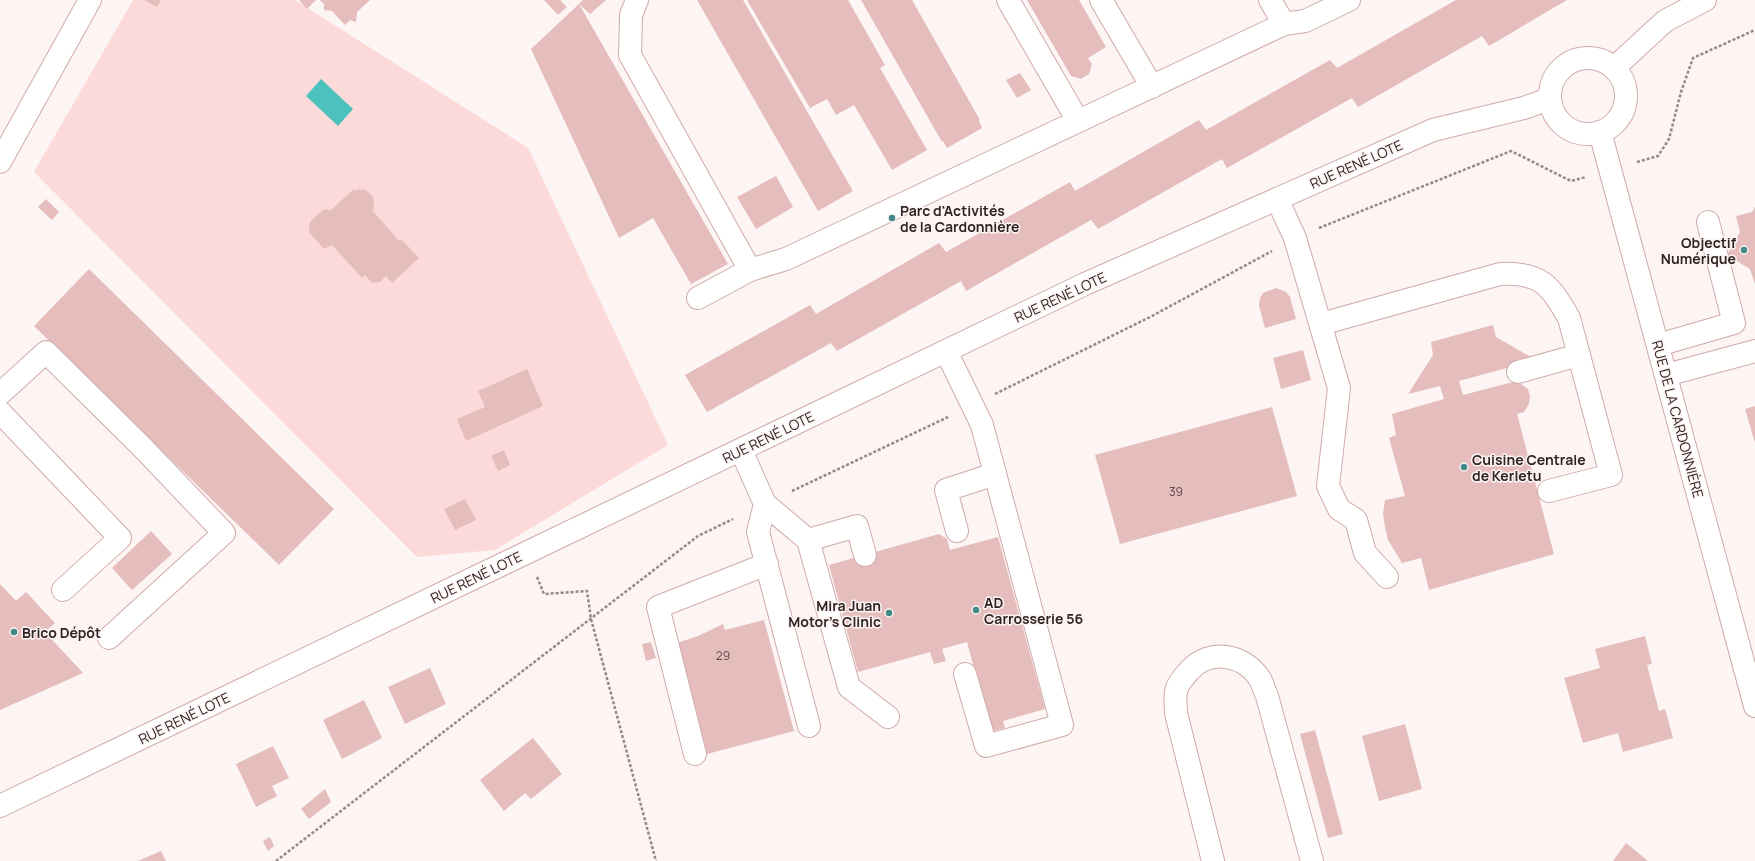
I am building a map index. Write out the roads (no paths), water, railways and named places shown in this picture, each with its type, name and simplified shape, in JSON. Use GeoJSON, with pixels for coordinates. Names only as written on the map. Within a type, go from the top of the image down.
{"type":"FeatureCollection","features":[{"type":"Feature","properties":{"kind":"main road"},"geometry":{"type":"LineString","coordinates":[[0,162],[90,0]]}},
{"type":"Feature","properties":{"kind":"main road"},"geometry":{"type":"LineString","coordinates":[[637,0],[632,15],[630,55],[750,270]]}},
{"type":"Feature","properties":{"kind":"main road"},"geometry":{"type":"LineString","coordinates":[[1008,0],[1078,121]]}},
{"type":"Feature","properties":{"kind":"main road"},"geometry":{"type":"LineString","coordinates":[[1101,0],[1152,87]]}},
{"type":"Feature","properties":{"kind":"main road"},"geometry":{"type":"LineString","coordinates":[[1270,0],[1284,24]]}},
{"type":"Feature","properties":{"kind":"main road"},"geometry":{"type":"LineString","coordinates":[[698,298],[750,270],[786,259],[1284,24],[1305,21],[1349,0]]}},
{"type":"Feature","properties":{"kind":"main road"},"geometry":{"type":"LineString","coordinates":[[1614,68],[1665,20],[1695,2]]}},
{"type":"Feature","properties":{"kind":"main road"},"geometry":{"type":"LineString","coordinates":[[1586,58],[1601,60],[1614,68],[1623,81],[1626,97],[1623,112],[1614,125],[1600,132],[1586,135],[1573,132],[1561,124],[1553,112],[1549,99],[1551,84],[1559,71],[1571,61],[1586,58]]}},
{"type":"Feature","properties":{"kind":"main road","name":"RUE RENÉ LOTE"},"geometry":{"type":"LineString","coordinates":[[0,806],[1085,284],[1433,130],[1524,108],[1549,99]]}},
{"type":"Feature","properties":{"kind":"main road","name":"RUE DE LA CARDONNIÈRE"},"geometry":{"type":"LineString","coordinates":[[1600,132],[1753,694]]}},
{"type":"Feature","properties":{"kind":"main road"},"geometry":{"type":"LineString","coordinates":[[1277,199],[1295,238],[1339,388],[1328,486],[1338,509],[1356,520],[1365,553],[1387,576]]}},
{"type":"Feature","properties":{"kind":"main road"},"geometry":{"type":"LineString","coordinates":[[1658,345],[1734,323],[1708,222]]}},
{"type":"Feature","properties":{"kind":"main road"},"geometry":{"type":"LineString","coordinates":[[1321,324],[1500,274],[1520,273],[1535,278],[1548,286],[1570,318],[1611,475],[1549,491]]}},
{"type":"Feature","properties":{"kind":"main road"},"geometry":{"type":"LineString","coordinates":[[946,351],[982,425],[1062,725],[986,746],[965,674]]}},
{"type":"Feature","properties":{"kind":"main road"},"geometry":{"type":"LineString","coordinates":[[1666,375],[1755,351]]}},
{"type":"Feature","properties":{"kind":"main road"},"geometry":{"type":"LineString","coordinates":[[0,394],[46,352],[143,448],[224,533],[109,638]]}},
{"type":"Feature","properties":{"kind":"main road"},"geometry":{"type":"LineString","coordinates":[[1518,372],[1579,355]]}},
{"type":"Feature","properties":{"kind":"main road"},"geometry":{"type":"LineString","coordinates":[[0,412],[120,538],[63,590]]}},
{"type":"Feature","properties":{"kind":"main road"},"geometry":{"type":"LineString","coordinates":[[741,450],[765,504],[808,540],[849,687],[888,717]]}},
{"type":"Feature","properties":{"kind":"main road"},"geometry":{"type":"LineString","coordinates":[[957,531],[946,490],[995,474]]}},
{"type":"Feature","properties":{"kind":"main road"},"geometry":{"type":"LineString","coordinates":[[765,504],[758,532],[809,726]]}},
{"type":"Feature","properties":{"kind":"main road"},"geometry":{"type":"LineString","coordinates":[[808,540],[857,526],[865,555]]}},
{"type":"Feature","properties":{"kind":"main road"},"geometry":{"type":"LineString","coordinates":[[695,754],[658,607],[767,564]]}},
{"type":"Feature","properties":{"kind":"main road"},"geometry":{"type":"LineString","coordinates":[[1213,861],[1176,713],[1176,701],[1177,688],[1195,665],[1215,656],[1236,659],[1249,666],[1260,679],[1267,696],[1312,861]]}},
{"type":"Feature","properties":{"kind":"water"},"geometry":{"type":"Polygon","coordinates":[[[321,79],[353,109],[338,126],[306,96],[321,79]]]}},
{"type":"Feature","properties":{"kind":"place","name":"Parc d'Activités de la Cardonnière"},"geometry":{"type":"Point","coordinates":[892,218]}},
{"type":"Feature","properties":{"kind":"place","name":"Objectif Numérique"},"geometry":{"type":"Point","coordinates":[1744,250]}},
{"type":"Feature","properties":{"kind":"place","name":"Cuisine Centrale de Kerletu"},"geometry":{"type":"Point","coordinates":[1464,467]}},
{"type":"Feature","properties":{"kind":"place","name":"AD Carrosserie 56"},"geometry":{"type":"Point","coordinates":[976,610]}},
{"type":"Feature","properties":{"kind":"place","name":"Mira Juan Motor's Clinic"},"geometry":{"type":"Point","coordinates":[889,613]}},
{"type":"Feature","properties":{"kind":"place","name":"Brico Dépôt"},"geometry":{"type":"Point","coordinates":[14,632]}}]}
